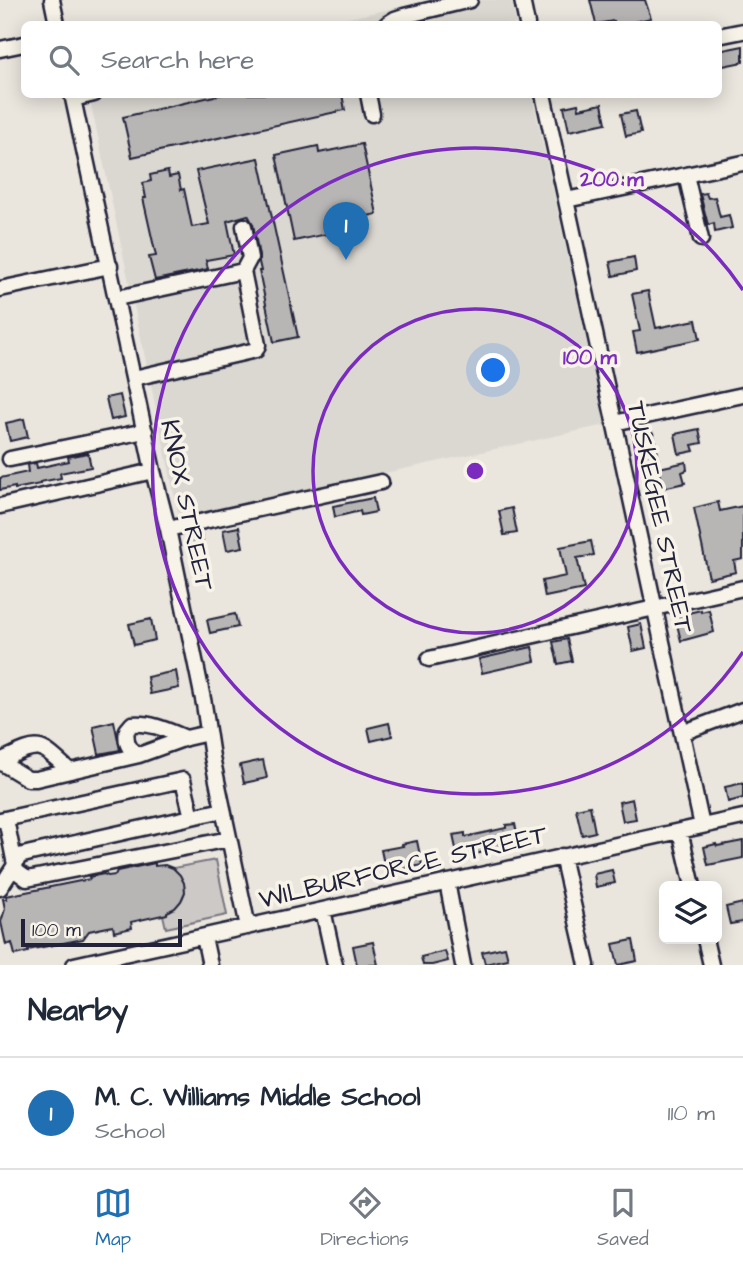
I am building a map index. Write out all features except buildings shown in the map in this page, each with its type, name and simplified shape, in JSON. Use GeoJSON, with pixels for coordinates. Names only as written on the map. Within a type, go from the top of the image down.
{"type":"FeatureCollection","features":[{"type":"Feature","properties":{"kind":"street"},"geometry":{"type":"LineString","coordinates":[[52,0],[56,21]]}},
{"type":"Feature","properties":{"kind":"street"},"geometry":{"type":"LineString","coordinates":[[392,21],[470,0]]}},
{"type":"Feature","properties":{"kind":"street"},"geometry":{"type":"LineString","coordinates":[[522,0],[526,21]]}},
{"type":"Feature","properties":{"kind":"street"},"geometry":{"type":"LineString","coordinates":[[722,35],[743,31]]}},
{"type":"Feature","properties":{"kind":"street"},"geometry":{"type":"LineString","coordinates":[[0,49],[21,45]]}},
{"type":"Feature","properties":{"kind":"street","name":"KNOX STREET"},"geometry":{"type":"LineString","coordinates":[[73,98],[153,471],[168,529],[248,927]]}},
{"type":"Feature","properties":{"kind":"street"},"geometry":{"type":"LineString","coordinates":[[369,98],[372,114]]}},
{"type":"Feature","properties":{"kind":"street","name":"TUSKEGEE STREET"},"geometry":{"type":"LineString","coordinates":[[544,98],[702,826]]}},
{"type":"Feature","properties":{"kind":"street"},"geometry":{"type":"LineString","coordinates":[[566,200],[743,163]]}},
{"type":"Feature","properties":{"kind":"street"},"geometry":{"type":"LineString","coordinates":[[686,175],[701,239]]}},
{"type":"Feature","properties":{"kind":"street"},"geometry":{"type":"LineString","coordinates":[[134,378],[256,350],[258,345],[243,271],[250,258],[244,226]]}},
{"type":"Feature","properties":{"kind":"street"},"geometry":{"type":"LineString","coordinates":[[0,289],[110,266]]}},
{"type":"Feature","properties":{"kind":"street"},"geometry":{"type":"LineString","coordinates":[[117,298],[243,271]]}},
{"type":"Feature","properties":{"kind":"street"},"geometry":{"type":"LineString","coordinates":[[614,423],[743,395]]}},
{"type":"Feature","properties":{"kind":"street"},"geometry":{"type":"LineString","coordinates":[[10,459],[145,430]]}},
{"type":"Feature","properties":{"kind":"street"},"geometry":{"type":"LineString","coordinates":[[0,506],[153,471]]}},
{"type":"Feature","properties":{"kind":"street"},"geometry":{"type":"LineString","coordinates":[[168,529],[381,482]]}},
{"type":"Feature","properties":{"kind":"street"},"geometry":{"type":"LineString","coordinates":[[429,659],[743,588]]}},
{"type":"Feature","properties":{"kind":"street"},"geometry":{"type":"LineString","coordinates":[[682,733],[743,710]]}},
{"type":"Feature","properties":{"kind":"street"},"geometry":{"type":"LineString","coordinates":[[139,755],[132,751],[126,740],[127,730],[132,724],[145,724],[186,738]]}},
{"type":"Feature","properties":{"kind":"street"},"geometry":{"type":"LineString","coordinates":[[0,761],[28,779],[36,779],[139,755],[208,733]]}},
{"type":"Feature","properties":{"kind":"street"},"geometry":{"type":"LineString","coordinates":[[0,761],[36,747],[46,749],[70,771]]}},
{"type":"Feature","properties":{"kind":"street"},"geometry":{"type":"LineString","coordinates":[[192,817],[183,780],[3,819],[16,871],[27,879],[229,839]]}},
{"type":"Feature","properties":{"kind":"street"},"geometry":{"type":"LineString","coordinates":[[0,888],[19,856],[223,810]]}},
{"type":"Feature","properties":{"kind":"street","name":"WILBURFORCE STREET"},"geometry":{"type":"LineString","coordinates":[[75,965],[122,960],[204,937],[743,817]]}},
{"type":"Feature","properties":{"kind":"street"},"geometry":{"type":"LineString","coordinates":[[680,831],[692,881]]}},
{"type":"Feature","properties":{"kind":"street"},"geometry":{"type":"LineString","coordinates":[[562,856],[587,965]]}},
{"type":"Feature","properties":{"kind":"street"},"geometry":{"type":"LineString","coordinates":[[447,882],[463,965]]}},
{"type":"Feature","properties":{"kind":"street"},"geometry":{"type":"LineString","coordinates":[[323,910],[335,965]]}},
{"type":"Feature","properties":{"kind":"street"},"geometry":{"type":"LineString","coordinates":[[204,937],[210,965]]}},
{"type":"Feature","properties":{"kind":"street"},"geometry":{"type":"LineString","coordinates":[[706,944],[711,965]]}},
{"type":"Feature","properties":{"kind":"shaded area"},"geometry":{"type":"Polygon","coordinates":[[[432,0],[511,0],[515,21],[335,21],[432,0]]]}},
{"type":"Feature","properties":{"kind":"shaded area"},"geometry":{"type":"Polygon","coordinates":[[[90,98],[533,98],[605,425],[184,517],[178,512],[90,98]]]}},
{"type":"Feature","properties":{"kind":"shaded area"},"geometry":{"type":"Polygon","coordinates":[[[216,860],[227,915],[166,928],[163,915],[179,903],[184,892],[182,880],[173,868],[216,860]]]}},
{"type":"Feature","properties":{"kind":"place","name":"M. C. Williams Middle School"},"geometry":{"type":"Point","coordinates":[346,260]}}]}
